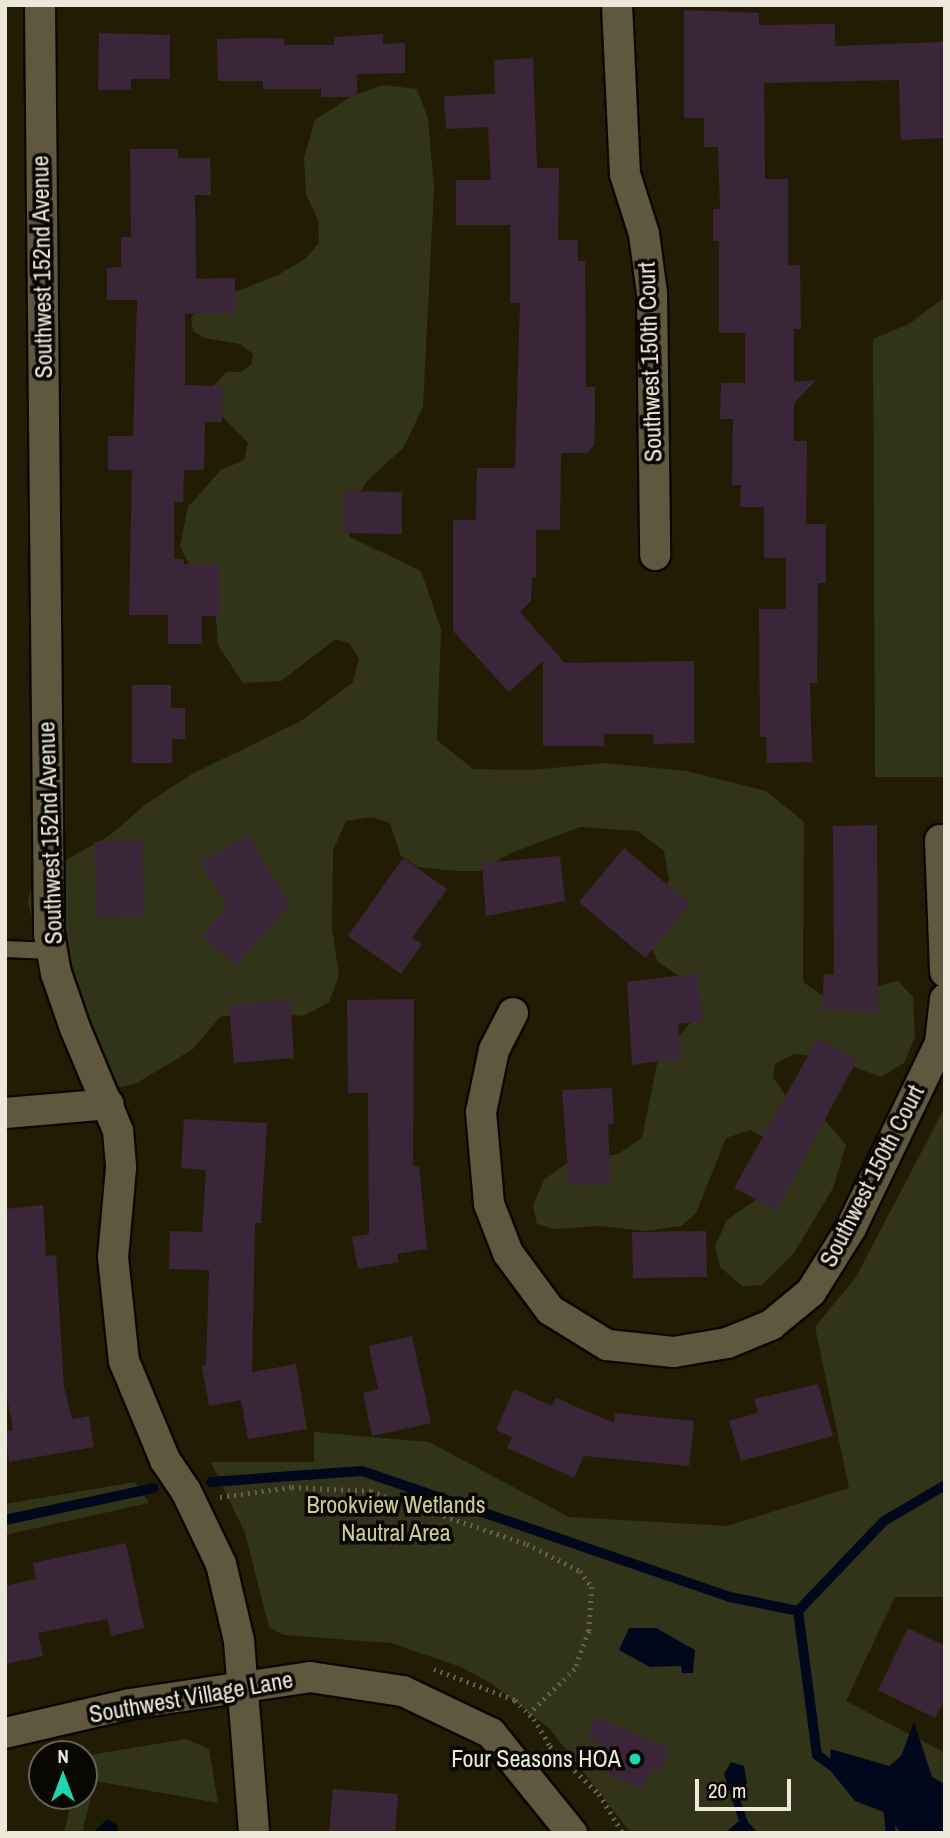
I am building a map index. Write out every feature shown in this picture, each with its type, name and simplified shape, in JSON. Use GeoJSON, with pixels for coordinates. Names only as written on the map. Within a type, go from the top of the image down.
{"type":"FeatureCollection","features":[{"type":"Feature","properties":{"kind":"street","name":"Southwest 152nd Avenue"},"geometry":{"type":"LineString","coordinates":[[40,5],[49,934],[75,1028],[109,1104],[121,1168],[113,1256],[124,1362],[165,1460],[192,1504],[221,1564],[239,1641],[240,1685],[254,1833]]}},
{"type":"Feature","properties":{"kind":"street","name":"Southwest 150th Court"},"geometry":{"type":"LineString","coordinates":[[617,5],[625,174],[644,234],[652,293],[655,555]]}},
{"type":"Feature","properties":{"kind":"street"},"geometry":{"type":"LineString","coordinates":[[940,841],[945,972]]}},
{"type":"Feature","properties":{"kind":"street","name":"Southwest 150th Court"},"geometry":{"type":"LineString","coordinates":[[513,1013],[494,1050],[481,1112],[489,1204],[508,1253],[550,1310],[607,1345],[674,1352],[727,1343],[771,1325],[811,1292],[851,1228],[940,1043],[945,999]]}},
{"type":"Feature","properties":{"kind":"street"},"geometry":{"type":"LineString","coordinates":[[5,1113],[109,1104]]}},
{"type":"Feature","properties":{"kind":"street","name":"Southwest Village Lane"},"geometry":{"type":"LineString","coordinates":[[5,1733],[240,1685],[310,1677],[403,1691],[491,1733],[572,1833]]}},
{"type":"Feature","properties":{"kind":"lane"},"geometry":{"type":"LineString","coordinates":[[5,949],[52,951]]}},
{"type":"Feature","properties":{"kind":"path"},"geometry":{"type":"LineString","coordinates":[[192,1504],[292,1487],[371,1492],[527,1544],[580,1571],[592,1587],[590,1631],[575,1670],[529,1714]]}},
{"type":"Feature","properties":{"kind":"green space"},"geometry":{"type":"Polygon","coordinates":[[[383,85],[417,89],[428,119],[434,187],[423,407],[403,448],[366,482],[345,519],[350,537],[421,571],[441,629],[437,740],[473,769],[532,770],[605,763],[686,771],[766,791],[804,822],[803,982],[827,999],[898,981],[913,997],[915,1037],[904,1063],[881,1077],[834,1059],[795,1054],[775,1063],[773,1077],[785,1095],[817,1111],[846,1145],[833,1188],[794,1253],[762,1285],[742,1286],[720,1267],[715,1246],[727,1220],[761,1196],[778,1144],[750,1130],[726,1138],[696,1213],[681,1226],[645,1231],[600,1226],[555,1229],[537,1224],[533,1206],[544,1180],[570,1161],[618,1154],[642,1138],[657,1064],[697,1014],[692,984],[658,962],[649,940],[669,879],[664,851],[638,831],[580,827],[511,853],[480,871],[456,871],[418,867],[401,856],[390,823],[372,817],[346,821],[333,850],[332,928],[339,975],[329,1002],[303,1016],[260,1011],[220,1017],[193,1049],[135,1084],[114,1088],[40,957],[28,902],[33,878],[109,836],[146,804],[192,774],[301,721],[353,682],[359,659],[349,643],[336,639],[281,681],[243,683],[218,645],[214,593],[191,568],[180,546],[188,507],[221,470],[244,460],[248,443],[218,412],[211,389],[226,372],[240,372],[251,365],[253,354],[240,344],[204,338],[193,331],[191,318],[200,306],[278,275],[306,258],[319,243],[318,220],[306,194],[304,158],[315,120],[352,96],[383,85]]]}},
{"type":"Feature","properties":{"kind":"green space"},"geometry":{"type":"Polygon","coordinates":[[[945,297],[945,777],[875,777],[873,339],[909,324],[945,297]]]}},
{"type":"Feature","properties":{"kind":"green space","name":"Brookview Wetlands Nautral Area"},"geometry":{"type":"Polygon","coordinates":[[[945,1107],[945,1597],[895,1597],[846,1701],[945,1753],[945,1833],[631,1833],[549,1728],[492,1684],[461,1667],[391,1643],[283,1635],[269,1627],[245,1533],[211,1462],[314,1462],[314,1432],[429,1442],[569,1517],[727,1526],[849,1488],[815,1327],[856,1277],[945,1107]]]}},
{"type":"Feature","properties":{"kind":"green space"},"geometry":{"type":"Polygon","coordinates":[[[135,1482],[149,1503],[5,1535],[5,1504],[135,1482]]]}},
{"type":"Feature","properties":{"kind":"green space"},"geometry":{"type":"Polygon","coordinates":[[[186,1739],[209,1749],[218,1803],[98,1782],[98,1754],[186,1739]]]}},
{"type":"Feature","properties":{"kind":"green space"},"geometry":{"type":"Polygon","coordinates":[[[70,1810],[88,1810],[82,1833],[64,1833],[70,1810]]]}},
{"type":"Feature","properties":{"kind":"water"},"geometry":{"type":"Polygon","coordinates":[[[629,1628],[656,1628],[695,1650],[693,1673],[682,1673],[681,1666],[650,1667],[619,1650],[629,1628]]]}},
{"type":"Feature","properties":{"kind":"water"},"geometry":{"type":"Polygon","coordinates":[[[914,1722],[932,1777],[945,1784],[945,1833],[900,1833],[889,1814],[855,1801],[829,1769],[831,1749],[889,1766],[901,1756],[914,1722]]]}},
{"type":"Feature","properties":{"kind":"water"},"geometry":{"type":"Polygon","coordinates":[[[731,1762],[744,1766],[747,1783],[739,1797],[748,1822],[758,1833],[725,1833],[739,1821],[724,1774],[731,1762]]]}},
{"type":"Feature","properties":{"kind":"water"},"geometry":{"type":"Polygon","coordinates":[[[107,1819],[117,1825],[118,1833],[93,1833],[107,1819]]]}},
{"type":"Feature","properties":{"kind":"building"},"geometry":{"type":"Polygon","coordinates":[[[684,10],[759,13],[759,25],[835,24],[835,46],[943,42],[945,138],[901,140],[899,80],[764,83],[765,179],[788,179],[788,265],[800,265],[801,329],[794,329],[794,382],[816,380],[794,403],[794,441],[807,441],[806,524],[826,524],[826,583],[818,583],[817,683],[810,683],[812,762],[767,763],[766,737],[760,737],[759,609],[786,609],[786,558],[764,558],[764,507],[740,507],[741,485],[732,485],[733,419],[720,419],[721,383],[745,383],[745,333],[719,333],[719,241],[713,241],[713,209],[720,209],[718,147],[704,147],[704,118],[684,118],[684,10]]]}},
{"type":"Feature","properties":{"kind":"building"},"geometry":{"type":"Polygon","coordinates":[[[99,33],[170,35],[170,79],[131,79],[131,90],[98,90],[99,33]]]}},
{"type":"Feature","properties":{"kind":"building"},"geometry":{"type":"Polygon","coordinates":[[[383,34],[383,44],[405,43],[405,73],[357,74],[357,97],[321,97],[321,89],[263,89],[263,81],[218,81],[217,39],[266,38],[284,39],[284,45],[334,45],[334,37],[383,34]]]}},
{"type":"Feature","properties":{"kind":"building"},"geometry":{"type":"Polygon","coordinates":[[[533,58],[537,168],[559,168],[558,240],[578,240],[578,261],[585,261],[586,387],[595,387],[595,420],[594,445],[587,453],[561,453],[560,530],[536,530],[536,577],[532,577],[531,601],[520,612],[565,663],[694,661],[694,743],[654,744],[653,734],[604,734],[604,746],[543,746],[543,661],[509,692],[453,631],[453,520],[476,520],[477,468],[515,468],[520,303],[510,303],[510,225],[456,225],[456,180],[491,180],[488,127],[446,129],[444,96],[495,94],[494,60],[533,58]]]}},
{"type":"Feature","properties":{"kind":"building"},"geometry":{"type":"Polygon","coordinates":[[[130,149],[178,149],[178,158],[210,158],[211,195],[195,195],[196,279],[235,278],[235,313],[185,314],[185,385],[222,386],[222,422],[205,422],[204,470],[184,470],[183,502],[174,502],[174,559],[183,559],[184,564],[220,564],[220,616],[202,616],[202,644],[168,644],[168,615],[129,615],[132,470],[108,470],[108,436],[133,436],[137,300],[107,300],[107,268],[121,267],[121,237],[131,237],[130,149]]]}},
{"type":"Feature","properties":{"kind":"building"},"geometry":{"type":"Polygon","coordinates":[[[343,491],[402,492],[402,534],[343,533],[343,491]]]}},
{"type":"Feature","properties":{"kind":"building"},"geometry":{"type":"Polygon","coordinates":[[[132,685],[171,685],[171,708],[185,708],[185,739],[172,739],[172,763],[132,763],[132,685]]]}},
{"type":"Feature","properties":{"kind":"building"},"geometry":{"type":"Polygon","coordinates":[[[877,825],[878,1012],[822,1010],[824,974],[834,975],[833,826],[877,825]]]}},
{"type":"Feature","properties":{"kind":"building"},"geometry":{"type":"Polygon","coordinates":[[[248,835],[290,904],[236,965],[202,936],[228,907],[201,863],[248,835]]]}},
{"type":"Feature","properties":{"kind":"building"},"geometry":{"type":"Polygon","coordinates":[[[142,840],[144,916],[97,917],[94,842],[142,840]]]}},
{"type":"Feature","properties":{"kind":"building"},"geometry":{"type":"Polygon","coordinates":[[[624,848],[690,904],[645,958],[579,902],[624,848]]]}},
{"type":"Feature","properties":{"kind":"building"},"geometry":{"type":"Polygon","coordinates":[[[560,856],[565,901],[486,916],[482,863],[560,856]]]}},
{"type":"Feature","properties":{"kind":"building"},"geometry":{"type":"Polygon","coordinates":[[[403,858],[447,889],[412,938],[422,944],[401,974],[348,936],[403,858]]]}},
{"type":"Feature","properties":{"kind":"building"},"geometry":{"type":"Polygon","coordinates":[[[697,973],[703,1021],[678,1024],[682,1058],[632,1065],[627,982],[697,973]]]}},
{"type":"Feature","properties":{"kind":"building"},"geometry":{"type":"Polygon","coordinates":[[[414,999],[413,1166],[419,1166],[427,1249],[397,1254],[399,1262],[358,1269],[352,1237],[369,1234],[368,1093],[348,1093],[347,1000],[414,999]]]}},
{"type":"Feature","properties":{"kind":"building"},"geometry":{"type":"Polygon","coordinates":[[[290,1000],[294,1058],[234,1063],[229,1006],[290,1000]]]}},
{"type":"Feature","properties":{"kind":"building"},"geometry":{"type":"Polygon","coordinates":[[[818,1038],[857,1060],[776,1210],[734,1188],[818,1038]]]}},
{"type":"Feature","properties":{"kind":"building"},"geometry":{"type":"Polygon","coordinates":[[[612,1088],[614,1124],[608,1124],[611,1184],[569,1185],[562,1090],[612,1088]]]}},
{"type":"Feature","properties":{"kind":"building"},"geometry":{"type":"Polygon","coordinates":[[[184,1119],[267,1123],[261,1223],[255,1223],[252,1372],[296,1364],[307,1429],[248,1439],[241,1400],[209,1406],[202,1366],[206,1365],[209,1270],[169,1269],[170,1231],[202,1232],[206,1170],[181,1168],[184,1119]]]}},
{"type":"Feature","properties":{"kind":"building"},"geometry":{"type":"Polygon","coordinates":[[[43,1205],[46,1256],[56,1255],[64,1387],[72,1419],[89,1416],[94,1447],[9,1462],[5,1431],[13,1430],[5,1387],[5,1209],[43,1205]]]}},
{"type":"Feature","properties":{"kind":"building"},"geometry":{"type":"Polygon","coordinates":[[[706,1231],[707,1277],[633,1278],[632,1232],[706,1231]]]}},
{"type":"Feature","properties":{"kind":"building"},"geometry":{"type":"Polygon","coordinates":[[[412,1336],[431,1423],[372,1436],[363,1393],[378,1389],[369,1346],[412,1336]]]}},
{"type":"Feature","properties":{"kind":"building"},"geometry":{"type":"Polygon","coordinates":[[[818,1384],[833,1436],[741,1461],[729,1421],[758,1413],[754,1399],[818,1384]]]}},
{"type":"Feature","properties":{"kind":"building"},"geometry":{"type":"Polygon","coordinates":[[[514,1389],[552,1406],[556,1398],[614,1423],[615,1413],[694,1421],[689,1466],[584,1456],[574,1478],[507,1448],[512,1437],[496,1430],[514,1389]]]}},
{"type":"Feature","properties":{"kind":"building"},"geometry":{"type":"Polygon","coordinates":[[[126,1543],[144,1628],[111,1636],[107,1619],[38,1633],[43,1656],[5,1664],[5,1586],[36,1579],[33,1563],[126,1543]]]}},
{"type":"Feature","properties":{"kind":"building"},"geometry":{"type":"Polygon","coordinates":[[[908,1628],[945,1646],[945,1699],[935,1718],[878,1690],[908,1628]]]}},
{"type":"Feature","properties":{"kind":"building","name":"Four Seasons HOA"},"geometry":{"type":"Polygon","coordinates":[[[596,1717],[670,1748],[661,1771],[652,1767],[643,1789],[602,1771],[604,1745],[587,1738],[596,1717]]]}},
{"type":"Feature","properties":{"kind":"building"},"geometry":{"type":"Polygon","coordinates":[[[333,1789],[398,1794],[395,1833],[329,1833],[333,1789]]]}},
{"type":"Feature","properties":{"kind":"waterway"},"geometry":{"type":"LineString","coordinates":[[211,1482],[362,1471],[730,1597],[798,1611]]}},
{"type":"Feature","properties":{"kind":"waterway"},"geometry":{"type":"LineString","coordinates":[[839,1771],[817,1755],[798,1611],[884,1521],[945,1485]]}},
{"type":"Feature","properties":{"kind":"waterway"},"geometry":{"type":"LineString","coordinates":[[5,1520],[154,1488]]}},
{"type":"Feature","properties":{"kind":"waterway"},"geometry":{"type":"LineString","coordinates":[[888,1806],[891,1833]]}},
{"type":"Feature","properties":{"kind":"place","name":"Four Seasons HOA"},"geometry":{"type":"Point","coordinates":[635,1759]}}]}
